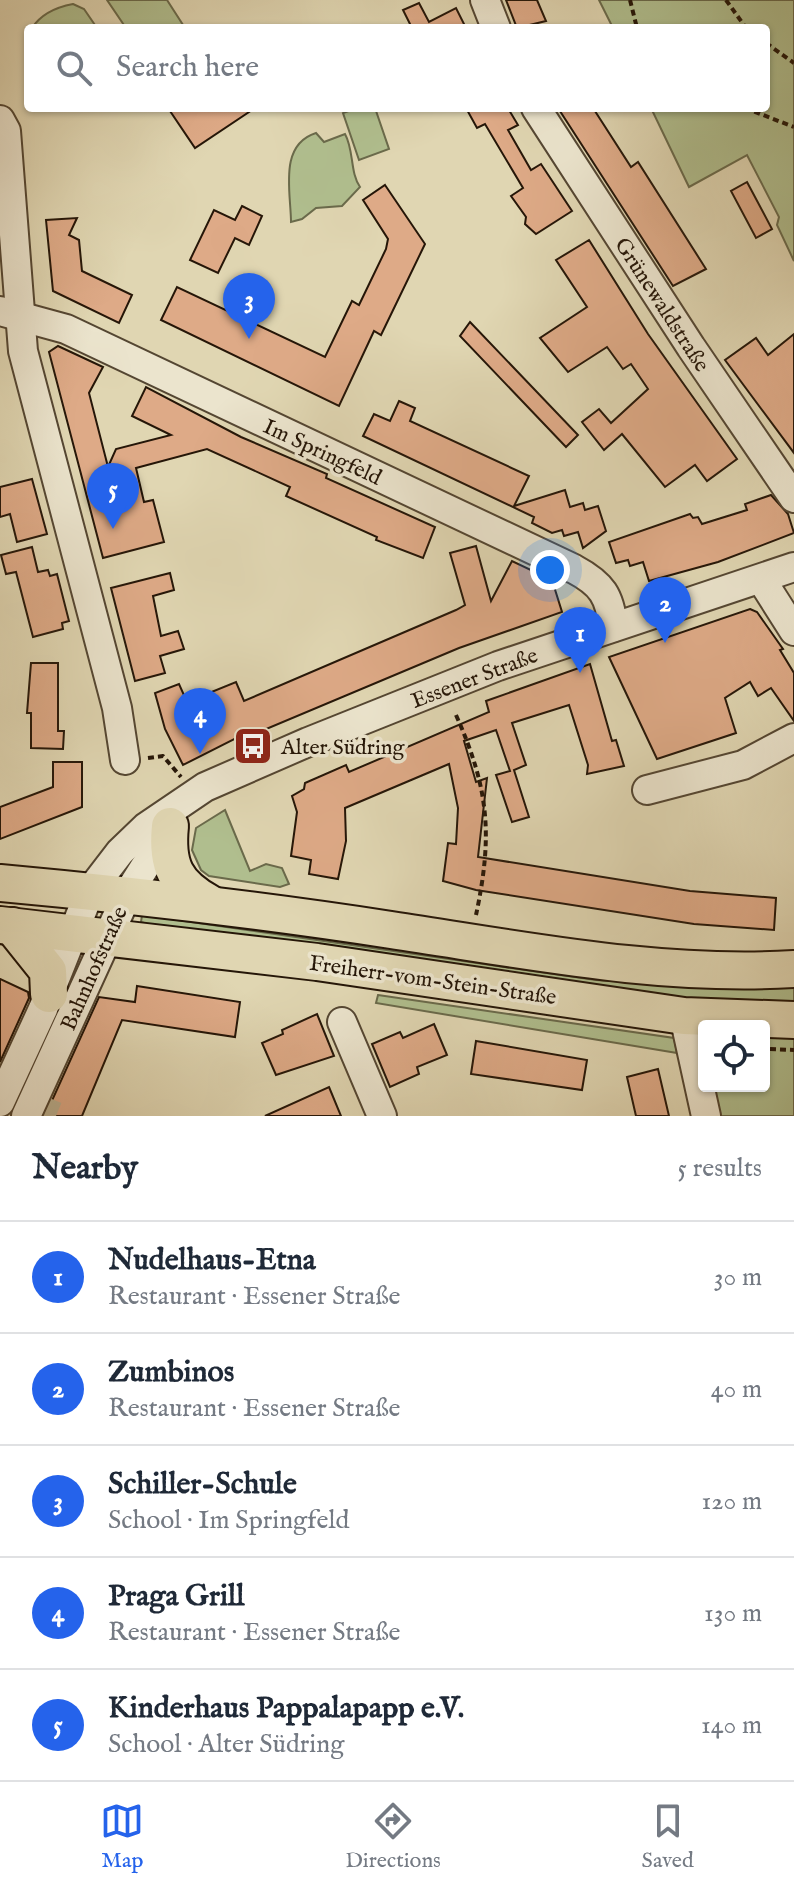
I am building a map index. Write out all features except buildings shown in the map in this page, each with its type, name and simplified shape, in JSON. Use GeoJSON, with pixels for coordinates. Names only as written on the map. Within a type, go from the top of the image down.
{"type":"FeatureCollection","features":[{"type":"Feature","properties":{"kind":"main road"},"geometry":{"type":"LineString","coordinates":[[170,826],[168,851],[174,872],[186,891],[209,903]]}},
{"type":"Feature","properties":{"kind":"main road"},"geometry":{"type":"LineString","coordinates":[[0,883],[90,891]]}},
{"type":"Feature","properties":{"kind":"main road","name":"Freiherr-vom-Stein-Straße"},"geometry":{"type":"LineString","coordinates":[[90,891],[209,903],[617,966],[728,973],[794,969]]}},
{"type":"Feature","properties":{"kind":"main road"},"geometry":{"type":"LineString","coordinates":[[6,925],[82,935]]}},
{"type":"Feature","properties":{"kind":"main road"},"geometry":{"type":"LineString","coordinates":[[6,925],[48,971],[49,994]]}},
{"type":"Feature","properties":{"kind":"main road","name":"Freiherr-vom-Stein-Straße"},"geometry":{"type":"LineString","coordinates":[[82,935],[317,962],[684,1016],[794,1020]]}},
{"type":"Feature","properties":{"kind":"street"},"geometry":{"type":"LineString","coordinates":[[485,0],[494,24]]}},
{"type":"Feature","properties":{"kind":"street","name":"Grünewaldstraße"},"geometry":{"type":"LineString","coordinates":[[539,112],[682,334],[794,498]]}},
{"type":"Feature","properties":{"kind":"street"},"geometry":{"type":"LineString","coordinates":[[0,120],[6,131],[10,314],[23,351],[117,708],[125,760]]}},
{"type":"Feature","properties":{"kind":"street","name":"Im Springfeld"},"geometry":{"type":"LineString","coordinates":[[10,314],[66,329],[574,569],[597,581],[605,591],[611,603],[613,627]]}},
{"type":"Feature","properties":{"kind":"street","name":"Essener Straße"},"geometry":{"type":"LineString","coordinates":[[90,891],[120,852],[146,827],[205,787],[498,666],[794,567]]}},
{"type":"Feature","properties":{"kind":"street"},"geometry":{"type":"LineString","coordinates":[[761,579],[794,631]]}},
{"type":"Feature","properties":{"kind":"street"},"geometry":{"type":"LineString","coordinates":[[647,790],[743,765],[794,738]]}},
{"type":"Feature","properties":{"kind":"street","name":"Essener Straße"},"geometry":{"type":"LineString","coordinates":[[170,826],[205,787]]}},
{"type":"Feature","properties":{"kind":"street","name":"Bahnhofstraße"},"geometry":{"type":"LineString","coordinates":[[0,1102],[49,994],[82,935],[127,895],[170,826]]}},
{"type":"Feature","properties":{"kind":"street","name":"Bahnhofstraße"},"geometry":{"type":"LineString","coordinates":[[34,1111],[82,935],[90,891]]}},
{"type":"Feature","properties":{"kind":"street"},"geometry":{"type":"LineString","coordinates":[[684,1016],[706,1116]]}},
{"type":"Feature","properties":{"kind":"street"},"geometry":{"type":"LineString","coordinates":[[342,1022],[382,1116]]}},
{"type":"Feature","properties":{"kind":"path"},"geometry":{"type":"LineString","coordinates":[[630,0],[636,24]]}},
{"type":"Feature","properties":{"kind":"path"},"geometry":{"type":"LineString","coordinates":[[726,0],[743,24]]}},
{"type":"Feature","properties":{"kind":"path"},"geometry":{"type":"LineString","coordinates":[[770,46],[794,63]]}},
{"type":"Feature","properties":{"kind":"path"},"geometry":{"type":"LineString","coordinates":[[755,112],[794,127]]}},
{"type":"Feature","properties":{"kind":"path"},"geometry":{"type":"LineString","coordinates":[[456,715],[477,763],[486,798],[484,878],[476,917]]}},
{"type":"Feature","properties":{"kind":"path"},"geometry":{"type":"LineString","coordinates":[[125,760],[163,756],[175,775],[205,787]]}},
{"type":"Feature","properties":{"kind":"path"},"geometry":{"type":"LineString","coordinates":[[770,1049],[794,1050]]}},
{"type":"Feature","properties":{"kind":"green space"},"geometry":{"type":"Polygon","coordinates":[[[107,0],[167,0],[182,24],[123,24],[107,0]]]}},
{"type":"Feature","properties":{"kind":"green space"},"geometry":{"type":"Polygon","coordinates":[[[599,0],[794,0],[794,261],[777,225],[779,217],[747,155],[689,187],[653,112],[770,112],[770,24],[611,24],[599,0]]]}},
{"type":"Feature","properties":{"kind":"green space"},"geometry":{"type":"Polygon","coordinates":[[[73,4],[84,9],[94,24],[36,24],[61,7],[73,4]]]}},
{"type":"Feature","properties":{"kind":"green space"},"geometry":{"type":"Polygon","coordinates":[[[376,112],[389,149],[359,160],[343,113],[376,112]]]}},
{"type":"Feature","properties":{"kind":"green space"},"geometry":{"type":"Polygon","coordinates":[[[316,133],[324,142],[345,134],[360,187],[342,206],[316,208],[302,219],[291,222],[291,159],[304,139],[316,133]]]}},
{"type":"Feature","properties":{"kind":"green space"},"geometry":{"type":"Polygon","coordinates":[[[225,810],[250,871],[266,864],[282,868],[289,884],[280,887],[209,876],[201,870],[192,850],[196,828],[225,810]]]}},
{"type":"Feature","properties":{"kind":"green space"},"geometry":{"type":"Polygon","coordinates":[[[142,915],[596,980],[651,984],[794,983],[794,1009],[739,1007],[154,926],[141,922],[142,915]]]}},
{"type":"Feature","properties":{"kind":"green space"},"geometry":{"type":"Polygon","coordinates":[[[378,995],[674,1038],[677,1053],[376,1003],[378,995]]]}},
{"type":"Feature","properties":{"kind":"green space"},"geometry":{"type":"Polygon","coordinates":[[[770,1031],[794,1032],[794,1116],[713,1116],[707,1092],[770,1092],[770,1031]]]}},
{"type":"Feature","properties":{"kind":"tunnel"},"geometry":{"type":"LineString","coordinates":[[44,1111],[56,1116]]}},
{"type":"Feature","properties":{"kind":"place","name":"Schiller-Schule"},"geometry":{"type":"Point","coordinates":[249,339]}},
{"type":"Feature","properties":{"kind":"place","name":"Kinderhaus Pappalapapp e.V."},"geometry":{"type":"Point","coordinates":[113,529]}},
{"type":"Feature","properties":{"kind":"place","name":"Zumbinos"},"geometry":{"type":"Point","coordinates":[665,643]}},
{"type":"Feature","properties":{"kind":"place","name":"Nudelhaus-Etna"},"geometry":{"type":"Point","coordinates":[580,673]}},
{"type":"Feature","properties":{"kind":"place","name":"Alter Südring"},"geometry":{"type":"Point","coordinates":[253,746]}},
{"type":"Feature","properties":{"kind":"place","name":"Praga Grill"},"geometry":{"type":"Point","coordinates":[200,754]}}]}
